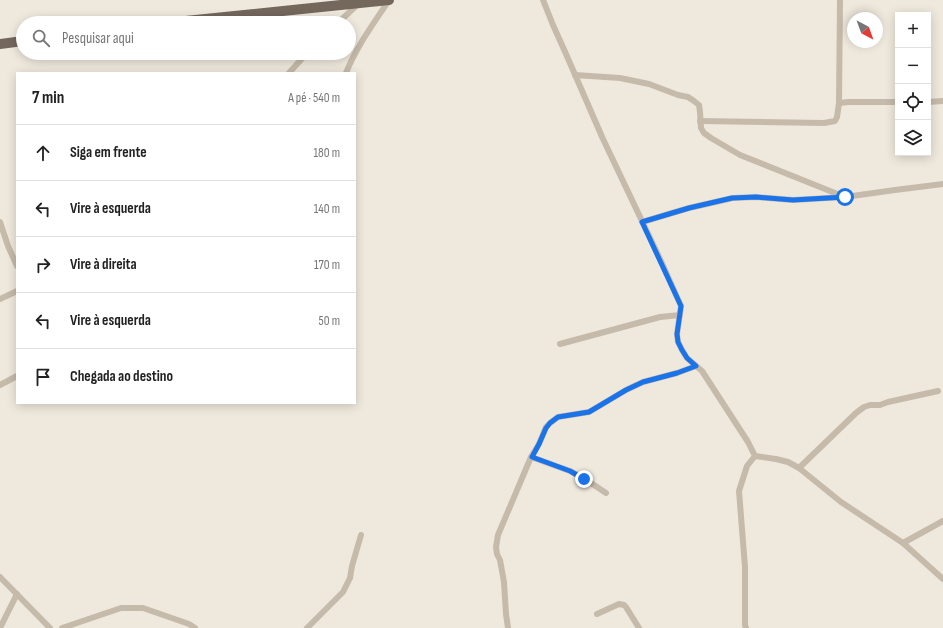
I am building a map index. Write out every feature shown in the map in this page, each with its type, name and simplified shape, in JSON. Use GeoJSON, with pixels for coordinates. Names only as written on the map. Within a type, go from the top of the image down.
{"type":"FeatureCollection","features":[{"type":"Feature","properties":{"kind":"main road"},"geometry":{"type":"LineString","coordinates":[[237,16],[389,0]]}},
{"type":"Feature","properties":{"kind":"main road"},"geometry":{"type":"LineString","coordinates":[[0,44],[16,42]]}},
{"type":"Feature","properties":{"kind":"street"},"geometry":{"type":"LineString","coordinates":[[356,53],[389,0]]}},
{"type":"Feature","properties":{"kind":"street"},"geometry":{"type":"LineString","coordinates":[[543,0],[552,25],[603,139],[681,306],[677,334],[678,342],[687,358],[702,371],[748,442],[755,456]]}},
{"type":"Feature","properties":{"kind":"street"},"geometry":{"type":"LineString","coordinates":[[700,121],[835,121],[839,103],[840,0]]}},
{"type":"Feature","properties":{"kind":"street"},"geometry":{"type":"LineString","coordinates":[[345,16],[359,2]]}},
{"type":"Feature","properties":{"kind":"street"},"geometry":{"type":"LineString","coordinates":[[290,72],[301,60]]}},
{"type":"Feature","properties":{"kind":"street"},"geometry":{"type":"LineString","coordinates":[[346,72],[352,60]]}},
{"type":"Feature","properties":{"kind":"street"},"geometry":{"type":"LineString","coordinates":[[575,75],[620,78],[649,84],[678,95],[688,97],[699,105],[701,128],[704,133],[711,138],[740,155],[845,197]]}},
{"type":"Feature","properties":{"kind":"street"},"geometry":{"type":"LineString","coordinates":[[931,102],[943,101]]}},
{"type":"Feature","properties":{"kind":"street"},"geometry":{"type":"LineString","coordinates":[[839,103],[895,102]]}},
{"type":"Feature","properties":{"kind":"street"},"geometry":{"type":"LineString","coordinates":[[642,222],[689,208],[732,198],[756,197],[793,200],[845,197],[943,184]]}},
{"type":"Feature","properties":{"kind":"street"},"geometry":{"type":"LineString","coordinates":[[0,222],[16,264]]}},
{"type":"Feature","properties":{"kind":"street"},"geometry":{"type":"LineString","coordinates":[[0,299],[16,291]]}},
{"type":"Feature","properties":{"kind":"street"},"geometry":{"type":"LineString","coordinates":[[560,344],[660,317],[680,315]]}},
{"type":"Feature","properties":{"kind":"street"},"geometry":{"type":"LineString","coordinates":[[508,628],[504,582],[496,546],[498,535],[546,428],[558,417],[589,412],[626,390],[643,382],[677,373],[696,366]]}},
{"type":"Feature","properties":{"kind":"street"},"geometry":{"type":"LineString","coordinates":[[0,385],[16,377]]}},
{"type":"Feature","properties":{"kind":"street"},"geometry":{"type":"LineString","coordinates":[[799,468],[864,407],[870,404],[880,405],[938,391]]}},
{"type":"Feature","properties":{"kind":"street"},"geometry":{"type":"LineString","coordinates":[[755,456],[788,462],[799,468],[841,502],[903,543],[943,579]]}},
{"type":"Feature","properties":{"kind":"street"},"geometry":{"type":"LineString","coordinates":[[743,627],[745,567],[738,492],[747,466],[755,456]]}},
{"type":"Feature","properties":{"kind":"street"},"geometry":{"type":"LineString","coordinates":[[532,457],[570,471],[606,493]]}},
{"type":"Feature","properties":{"kind":"street"},"geometry":{"type":"LineString","coordinates":[[903,543],[943,521]]}},
{"type":"Feature","properties":{"kind":"street"},"geometry":{"type":"LineString","coordinates":[[307,628],[343,592],[350,578],[361,535]]}},
{"type":"Feature","properties":{"kind":"street"},"geometry":{"type":"LineString","coordinates":[[0,577],[50,628]]}},
{"type":"Feature","properties":{"kind":"street"},"geometry":{"type":"LineString","coordinates":[[0,628],[17,594]]}},
{"type":"Feature","properties":{"kind":"street"},"geometry":{"type":"LineString","coordinates":[[597,614],[621,604],[626,607],[639,628]]}},
{"type":"Feature","properties":{"kind":"street"},"geometry":{"type":"LineString","coordinates":[[62,628],[121,608],[144,608],[195,628]]}},
{"type":"Feature","properties":{"kind":"route"},"geometry":{"type":"LineString","coordinates":[[584,479],[570,471],[532,457],[550,423],[558,417],[589,412],[626,390],[643,382],[677,373],[696,366],[687,358],[678,342],[677,334],[681,306],[642,222],[689,208],[732,198],[756,197],[793,200],[845,197]]}}]}
